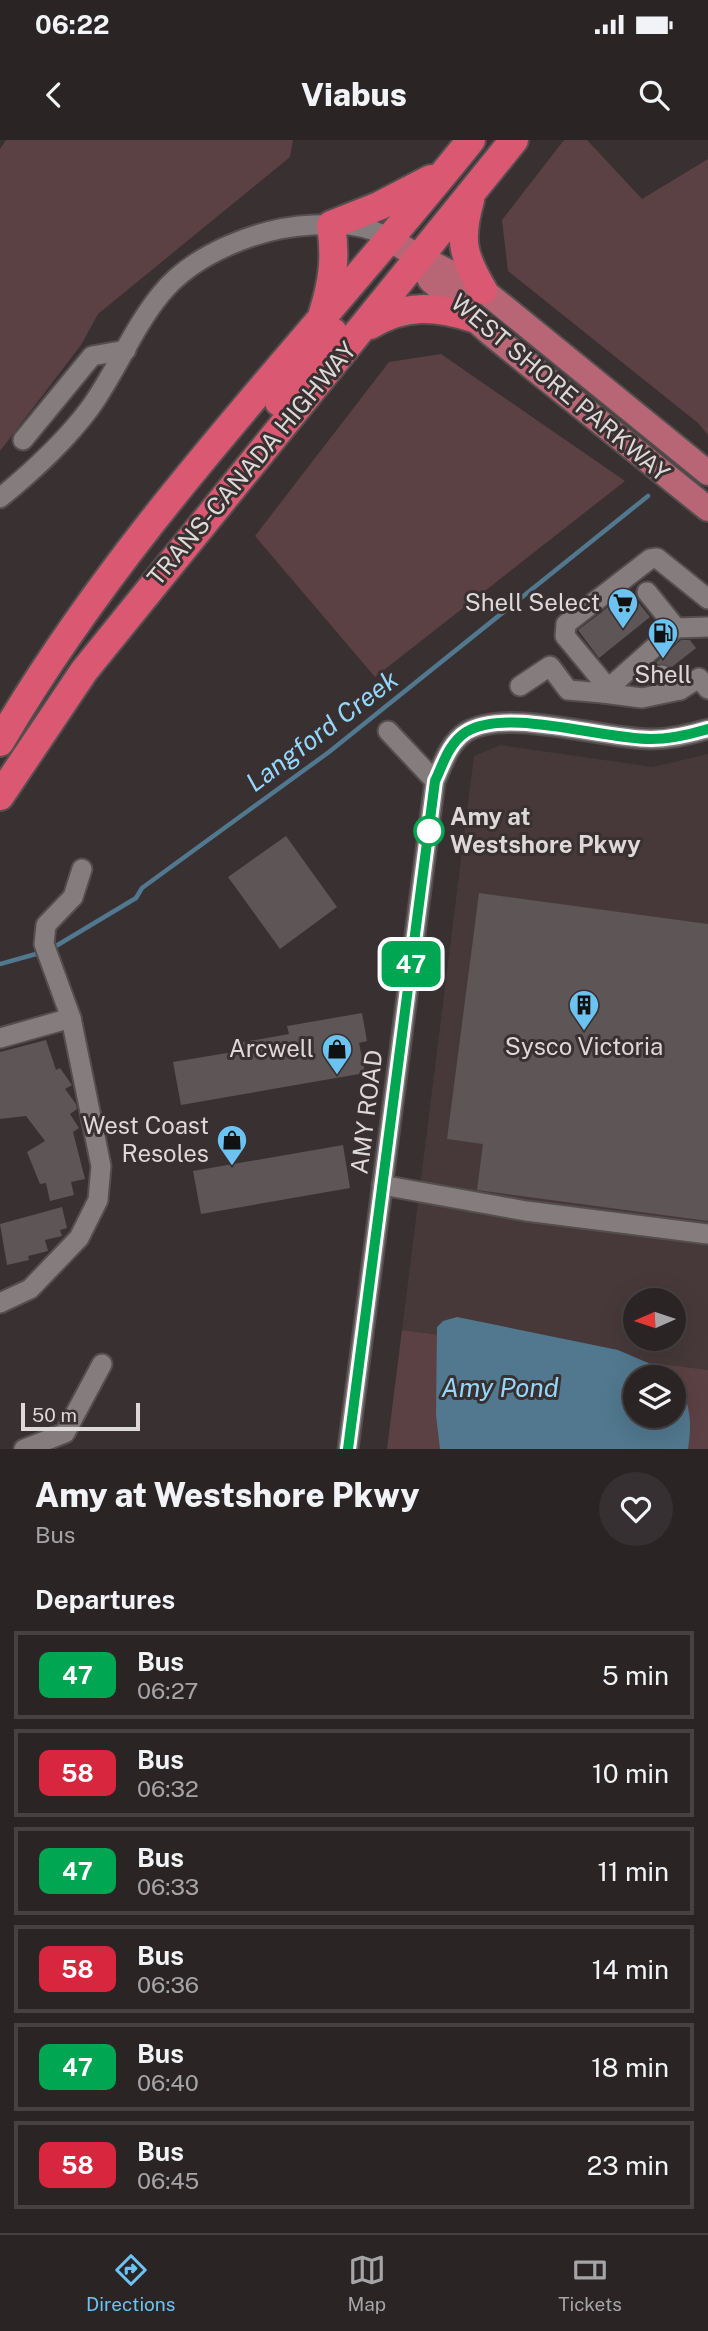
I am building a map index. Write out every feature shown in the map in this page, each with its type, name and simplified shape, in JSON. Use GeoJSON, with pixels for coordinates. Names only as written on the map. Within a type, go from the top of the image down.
{"type":"FeatureCollection","features":[{"type":"Feature","properties":{"kind":"highway","name":"TRANS-CANADA HIGHWAY"},"geometry":{"type":"LineString","coordinates":[[0,796],[84,671],[514,140]]}},
{"type":"Feature","properties":{"kind":"highway","name":"TRANS-CANADA HIGHWAY"},"geometry":{"type":"LineString","coordinates":[[0,742],[67,633],[103,585],[463,150]]}},
{"type":"Feature","properties":{"kind":"highway"},"geometry":{"type":"LineString","coordinates":[[321,319],[331,286],[335,254],[331,225],[407,193],[463,150]]}},
{"type":"Feature","properties":{"kind":"highway"},"geometry":{"type":"LineString","coordinates":[[471,193],[462,239],[468,264],[483,289]]}},
{"type":"Feature","properties":{"kind":"highway"},"geometry":{"type":"LineString","coordinates":[[208,517],[230,468],[362,294],[375,275],[390,239]]}},
{"type":"Feature","properties":{"kind":"highway"},"geometry":{"type":"LineString","coordinates":[[364,328],[390,313],[417,308],[432,307],[473,317]]}},
{"type":"Feature","properties":{"kind":"main road","name":"WEST SHORE PARKWAY"},"geometry":{"type":"LineString","coordinates":[[390,239],[419,259],[443,266],[483,289],[708,473]]}},
{"type":"Feature","properties":{"kind":"main road","name":"WEST SHORE PARKWAY"},"geometry":{"type":"LineString","coordinates":[[419,259],[430,280],[708,509]]}},
{"type":"Feature","properties":{"kind":"street"},"geometry":{"type":"LineString","coordinates":[[0,499],[41,465],[90,408],[161,294],[190,266],[242,241],[297,226],[361,226],[390,239]]}},
{"type":"Feature","properties":{"kind":"street"},"geometry":{"type":"LineString","coordinates":[[23,440],[92,356],[126,350]]}},
{"type":"Feature","properties":{"kind":"street"},"geometry":{"type":"LineString","coordinates":[[605,691],[565,636],[566,624],[650,559],[657,558],[708,598]]}},
{"type":"Feature","properties":{"kind":"street"},"geometry":{"type":"LineString","coordinates":[[648,592],[676,628]]}},
{"type":"Feature","properties":{"kind":"street"},"geometry":{"type":"LineString","coordinates":[[605,691],[676,628],[708,627]]}},
{"type":"Feature","properties":{"kind":"street"},"geometry":{"type":"LineString","coordinates":[[662,675],[680,690]]}},
{"type":"Feature","properties":{"kind":"street"},"geometry":{"type":"LineString","coordinates":[[568,690],[605,691],[642,698],[680,690],[705,678]]}},
{"type":"Feature","properties":{"kind":"street","name":"AMY ROAD"},"geometry":{"type":"LineString","coordinates":[[348,1449],[435,781],[457,740],[466,732],[498,721],[648,739],[680,738],[708,729]]}},
{"type":"Feature","properties":{"kind":"street"},"geometry":{"type":"LineString","coordinates":[[388,731],[435,781]]}},
{"type":"Feature","properties":{"kind":"street"},"geometry":{"type":"LineString","coordinates":[[0,1303],[30,1289],[79,1238],[98,1200],[101,1166],[71,1018],[44,944],[46,925],[73,897],[82,869]]}},
{"type":"Feature","properties":{"kind":"street"},"geometry":{"type":"LineString","coordinates":[[0,1038],[71,1018]]}},
{"type":"Feature","properties":{"kind":"street"},"geometry":{"type":"LineString","coordinates":[[382,1185],[526,1212],[708,1234]]}},
{"type":"Feature","properties":{"kind":"street"},"geometry":{"type":"LineString","coordinates":[[24,1449],[65,1433],[102,1364]]}},
{"type":"Feature","properties":{"kind":"shaded area"},"geometry":{"type":"Polygon","coordinates":[[[6,140],[293,140],[290,157],[98,314],[81,345],[0,451],[0,149],[6,140]]]}},
{"type":"Feature","properties":{"kind":"shaded area"},"geometry":{"type":"Polygon","coordinates":[[[564,140],[587,140],[642,199],[708,159],[708,435],[698,423],[508,271],[502,220],[564,140]]]}},
{"type":"Feature","properties":{"kind":"shaded area"},"geometry":{"type":"Polygon","coordinates":[[[441,354],[625,481],[375,677],[255,536],[389,362],[441,354]]]}},
{"type":"Feature","properties":{"kind":"shaded area"},"geometry":{"type":"Polygon","coordinates":[[[500,745],[653,767],[708,754],[708,1370],[686,1365],[402,1330],[474,756],[500,745]]]}},
{"type":"Feature","properties":{"kind":"shaded area","name":"Amy Pond"},"geometry":{"type":"Polygon","coordinates":[[[402,1330],[670,1365],[623,1365],[623,1428],[686,1428],[686,1367],[708,1370],[708,1449],[387,1449],[402,1330]]]}},
{"type":"Feature","properties":{"kind":"water","name":"Amy Pond"},"geometry":{"type":"Polygon","coordinates":[[[457,1317],[618,1350],[653,1365],[623,1365],[623,1428],[686,1428],[686,1401],[690,1428],[688,1449],[440,1449],[436,1415],[437,1327],[443,1321],[457,1317]]]}},
{"type":"Feature","properties":{"kind":"building"},"geometry":{"type":"Polygon","coordinates":[[[629,591],[650,617],[599,658],[578,630],[629,591]]]}},
{"type":"Feature","properties":{"kind":"building"},"geometry":{"type":"Polygon","coordinates":[[[681,640],[690,640],[696,648],[672,667],[657,664],[650,672],[653,682],[637,685],[634,682],[681,640]]]}},
{"type":"Feature","properties":{"kind":"building"},"geometry":{"type":"Polygon","coordinates":[[[286,836],[337,907],[280,949],[228,877],[286,836]]]}},
{"type":"Feature","properties":{"kind":"building","name":"Sysco Victoria"},"geometry":{"type":"Polygon","coordinates":[[[479,893],[708,924],[708,1221],[477,1190],[483,1144],[447,1139],[479,893]]]}},
{"type":"Feature","properties":{"kind":"building"},"geometry":{"type":"Polygon","coordinates":[[[362,1013],[367,1041],[359,1043],[365,1073],[181,1105],[173,1062],[233,1052],[232,1044],[289,1034],[287,1026],[362,1013]]]}},
{"type":"Feature","properties":{"kind":"building"},"geometry":{"type":"Polygon","coordinates":[[[46,1040],[56,1070],[60,1068],[72,1085],[65,1089],[76,1104],[77,1109],[70,1114],[79,1128],[73,1132],[85,1179],[71,1182],[74,1195],[50,1201],[46,1183],[40,1184],[27,1152],[45,1141],[26,1116],[0,1119],[0,1052],[46,1040]]]}},
{"type":"Feature","properties":{"kind":"building"},"geometry":{"type":"Polygon","coordinates":[[[343,1145],[350,1188],[201,1214],[193,1171],[343,1145]]]}},
{"type":"Feature","properties":{"kind":"building"},"geometry":{"type":"Polygon","coordinates":[[[62,1207],[67,1228],[60,1230],[62,1236],[45,1240],[48,1251],[28,1256],[29,1260],[7,1265],[0,1224],[62,1207]]]}},
{"type":"Feature","properties":{"kind":"waterway","name":"Langford Creek"},"geometry":{"type":"LineString","coordinates":[[51,949],[136,898],[142,888],[329,752],[648,496]]}},
{"type":"Feature","properties":{"kind":"waterway","name":"Langford Creek"},"geometry":{"type":"LineString","coordinates":[[0,964],[43,952]]}},
{"type":"Feature","properties":{"kind":"bus line","name":"47"},"geometry":{"type":"LineString","coordinates":[[348,1449],[435,781],[447,753],[466,732],[498,721],[648,739],[680,738],[708,729]]}},
{"type":"Feature","properties":{"kind":"place","name":"Shell Select"},"geometry":{"type":"Point","coordinates":[623,630]}},
{"type":"Feature","properties":{"kind":"place","name":"Shell"},"geometry":{"type":"Point","coordinates":[663,660]}},
{"type":"Feature","properties":{"kind":"place","name":"Amy at Westshore Pkwy"},"geometry":{"type":"Point","coordinates":[429,831]}},
{"type":"Feature","properties":{"kind":"place","name":"Sysco Victoria"},"geometry":{"type":"Point","coordinates":[584,1032]}},
{"type":"Feature","properties":{"kind":"place","name":"Arcwell"},"geometry":{"type":"Point","coordinates":[337,1076]}},
{"type":"Feature","properties":{"kind":"place","name":"West Coast Resoles"},"geometry":{"type":"Point","coordinates":[232,1167]}}]}
